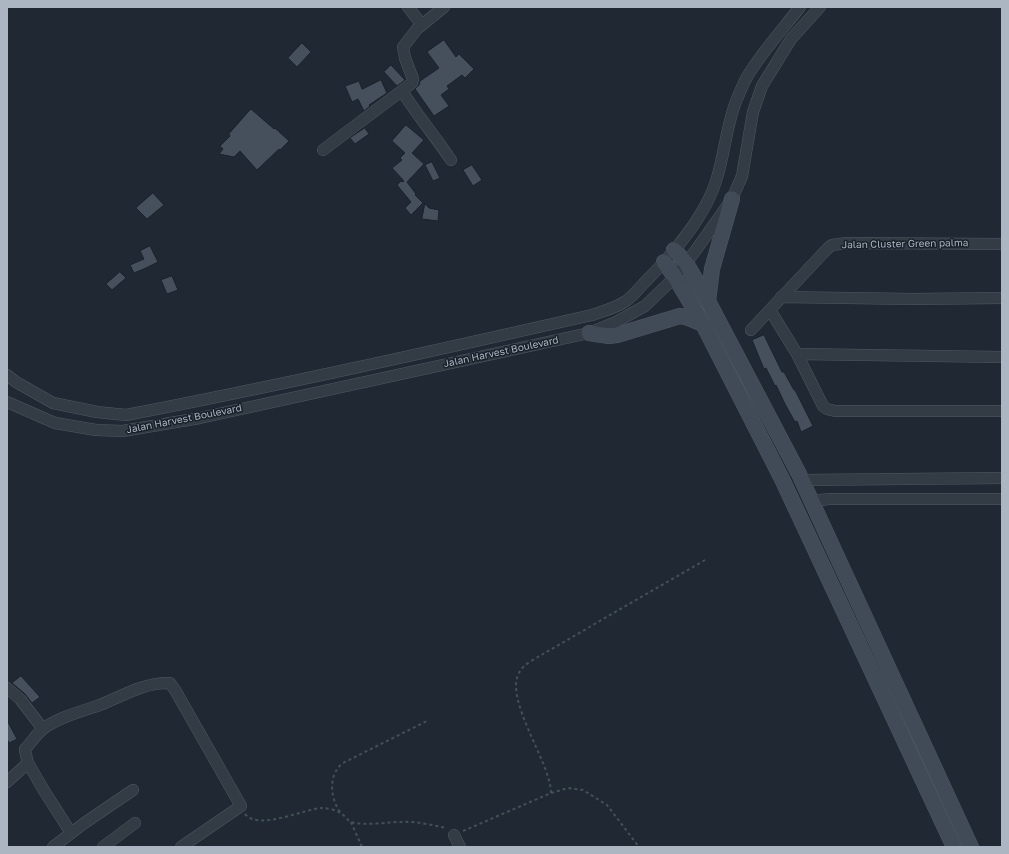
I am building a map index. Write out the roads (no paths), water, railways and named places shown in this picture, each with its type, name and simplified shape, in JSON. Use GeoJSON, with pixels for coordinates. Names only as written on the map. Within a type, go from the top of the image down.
{"type":"FeatureCollection","features":[{"type":"Feature","properties":{"kind":"street"},"geometry":{"type":"LineString","coordinates":[[408,7],[422,24]]}},
{"type":"Feature","properties":{"kind":"street"},"geometry":{"type":"LineString","coordinates":[[323,150],[409,86],[413,80],[405,58],[403,47],[422,24],[444,7]]}},
{"type":"Feature","properties":{"kind":"street","name":"Jalan Harvest Boulevard"},"geometry":{"type":"LineString","coordinates":[[7,375],[16,382],[53,403],[97,412],[126,414],[318,376],[585,316],[614,307],[632,295],[664,262],[696,220],[716,183],[731,116],[736,101],[748,77],[800,7]]}},
{"type":"Feature","properties":{"kind":"street","name":"Jalan Harvest Boulevard"},"geometry":{"type":"LineString","coordinates":[[7,402],[55,423],[96,430],[124,431],[200,418],[589,333],[616,322],[645,306],[675,277],[732,199],[742,176],[753,112],[762,86],[791,39],[820,7]]}},
{"type":"Feature","properties":{"kind":"street"},"geometry":{"type":"LineString","coordinates":[[402,91],[451,160]]}},
{"type":"Feature","properties":{"kind":"street"},"geometry":{"type":"LineString","coordinates":[[708,301],[712,269],[732,199]]}},
{"type":"Feature","properties":{"kind":"street","name":"Jalan Cluster Green palma"},"geometry":{"type":"LineString","coordinates":[[751,330],[832,245],[847,243],[1002,244]]}},
{"type":"Feature","properties":{"kind":"street"},"geometry":{"type":"LineString","coordinates":[[674,250],[686,263],[708,301],[802,480],[971,847]]}},
{"type":"Feature","properties":{"kind":"street"},"geometry":{"type":"LineString","coordinates":[[664,262],[675,277],[703,324],[782,479],[954,847]]}},
{"type":"Feature","properties":{"kind":"street"},"geometry":{"type":"LineString","coordinates":[[781,297],[913,299],[1002,298]]}},
{"type":"Feature","properties":{"kind":"street"},"geometry":{"type":"LineString","coordinates":[[770,310],[797,354],[823,406],[827,409],[835,411],[884,412],[1002,412]]}},
{"type":"Feature","properties":{"kind":"street"},"geometry":{"type":"LineString","coordinates":[[589,333],[609,336],[617,335],[680,316],[703,324]]}},
{"type":"Feature","properties":{"kind":"street"},"geometry":{"type":"LineString","coordinates":[[797,354],[1002,357]]}},
{"type":"Feature","properties":{"kind":"street"},"geometry":{"type":"LineString","coordinates":[[376,362],[380,379]]}},
{"type":"Feature","properties":{"kind":"street"},"geometry":{"type":"LineString","coordinates":[[802,480],[1002,478]]}},
{"type":"Feature","properties":{"kind":"street"},"geometry":{"type":"LineString","coordinates":[[812,501],[828,499],[1002,499]]}},
{"type":"Feature","properties":{"kind":"street"},"geometry":{"type":"LineString","coordinates":[[71,832],[43,790],[28,763],[24,752],[25,749],[43,729],[78,712],[136,690],[170,683],[241,806],[181,847]]}},
{"type":"Feature","properties":{"kind":"street"},"geometry":{"type":"LineString","coordinates":[[7,688],[20,699],[43,729]]}},
{"type":"Feature","properties":{"kind":"street"},"geometry":{"type":"LineString","coordinates":[[7,782],[28,763]]}},
{"type":"Feature","properties":{"kind":"street"},"geometry":{"type":"LineString","coordinates":[[53,847],[71,832],[133,790]]}},
{"type":"Feature","properties":{"kind":"street"},"geometry":{"type":"LineString","coordinates":[[103,847],[135,823]]}},
{"type":"Feature","properties":{"kind":"street"},"geometry":{"type":"LineString","coordinates":[[454,835],[460,847]]}}]}
